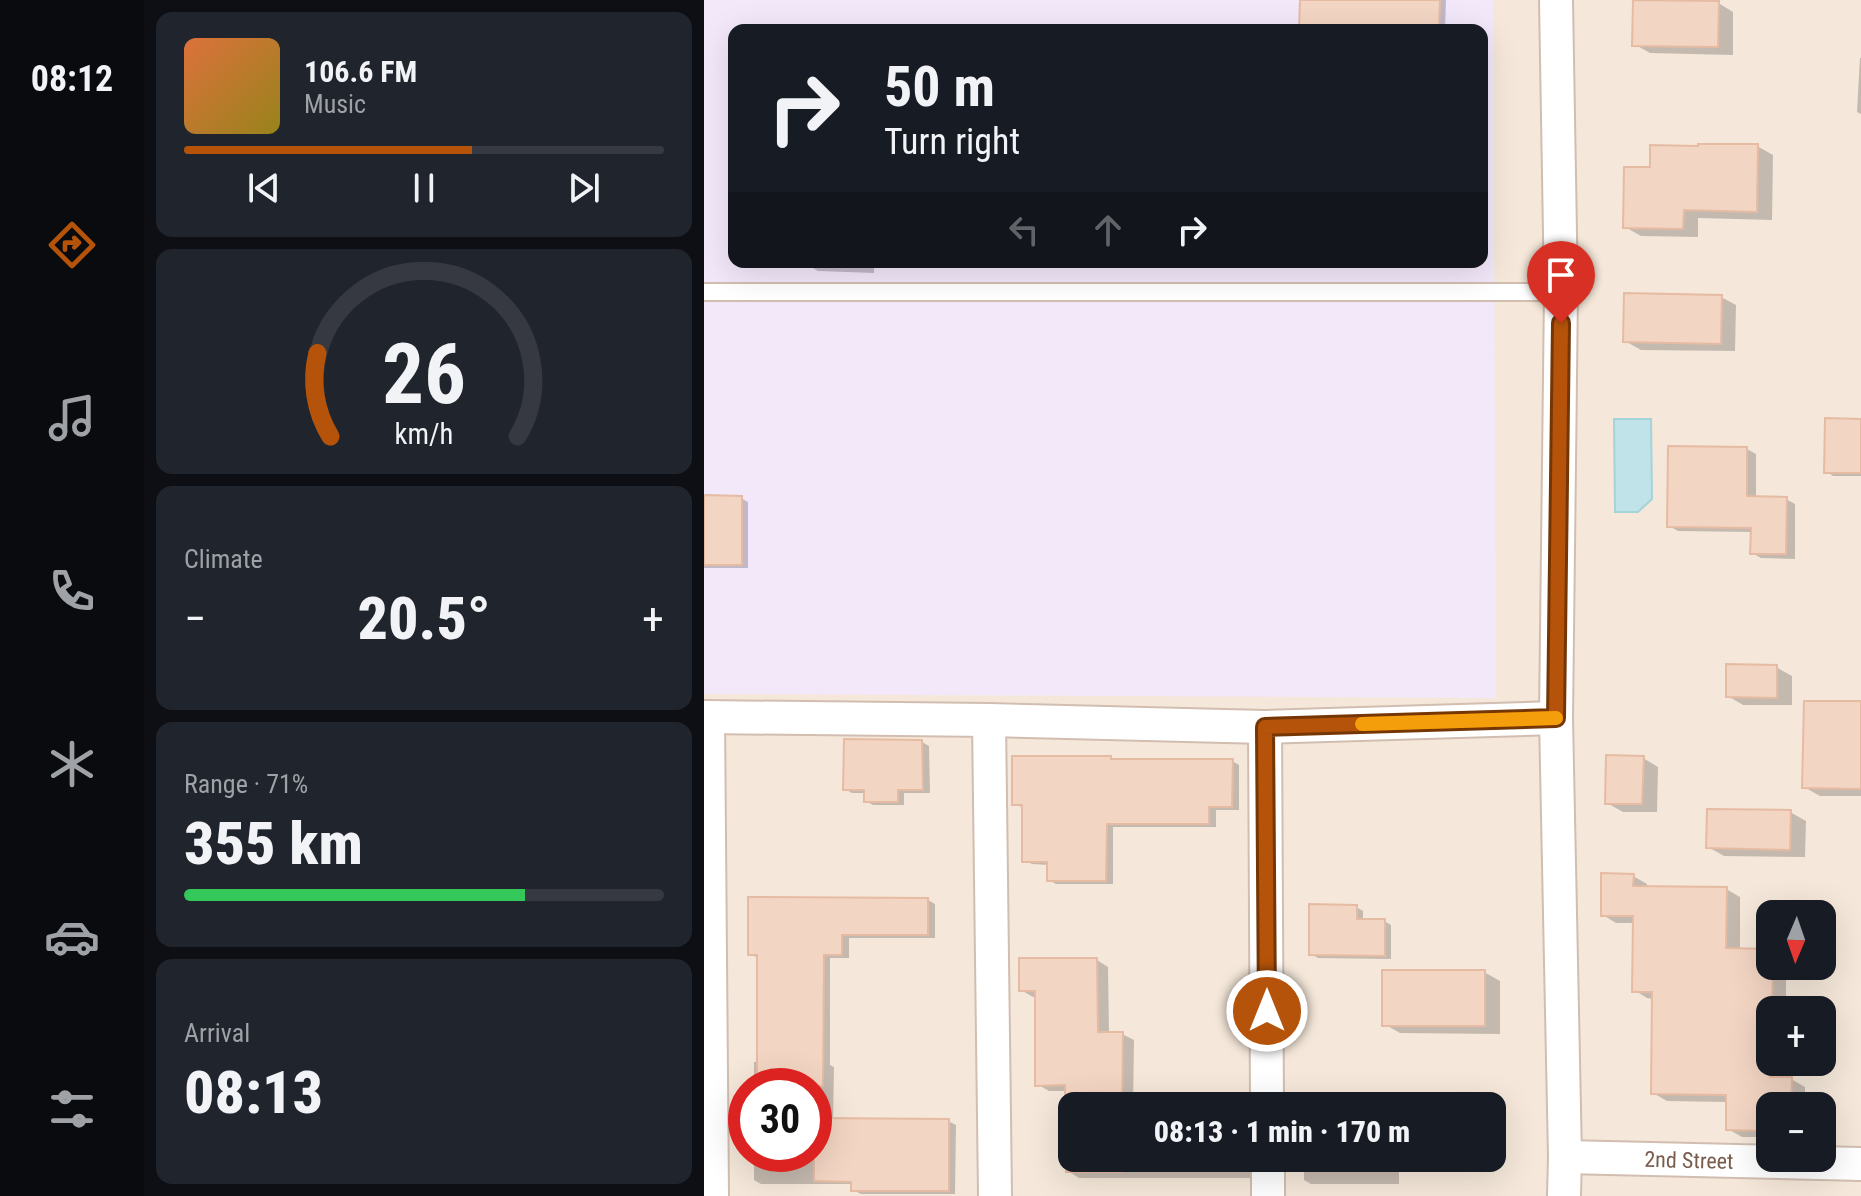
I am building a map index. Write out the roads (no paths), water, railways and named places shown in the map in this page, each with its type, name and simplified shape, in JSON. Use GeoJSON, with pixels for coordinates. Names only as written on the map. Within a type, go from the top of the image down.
{"type":"FeatureCollection","features":[{"type":"Feature","properties":{"kind":"street"},"geometry":{"type":"LineString","coordinates":[[1556,0],[1561,292],[1556,718],[1564,1196]]}},
{"type":"Feature","properties":{"kind":"street"},"geometry":{"type":"LineString","coordinates":[[712,1196],[706,717],[1265,727],[1556,718]]}},
{"type":"Feature","properties":{"kind":"street"},"geometry":{"type":"LineString","coordinates":[[989,720],[995,1196]]}},
{"type":"Feature","properties":{"kind":"street"},"geometry":{"type":"LineString","coordinates":[[1265,727],[1267,1092]]}},
{"type":"Feature","properties":{"kind":"street","name":"2nd Street"},"geometry":{"type":"LineString","coordinates":[[1565,1157],[1861,1164]]}},
{"type":"Feature","properties":{"kind":"street"},"geometry":{"type":"LineString","coordinates":[[1268,1172],[1268,1196]]}},
{"type":"Feature","properties":{"kind":"lane"},"geometry":{"type":"LineString","coordinates":[[704,292],[1561,292]]}},
{"type":"Feature","properties":{"kind":"water"},"geometry":{"type":"Polygon","coordinates":[[[1614,419],[1651,419],[1652,499],[1638,512],[1615,512],[1614,419]]]}}]}
